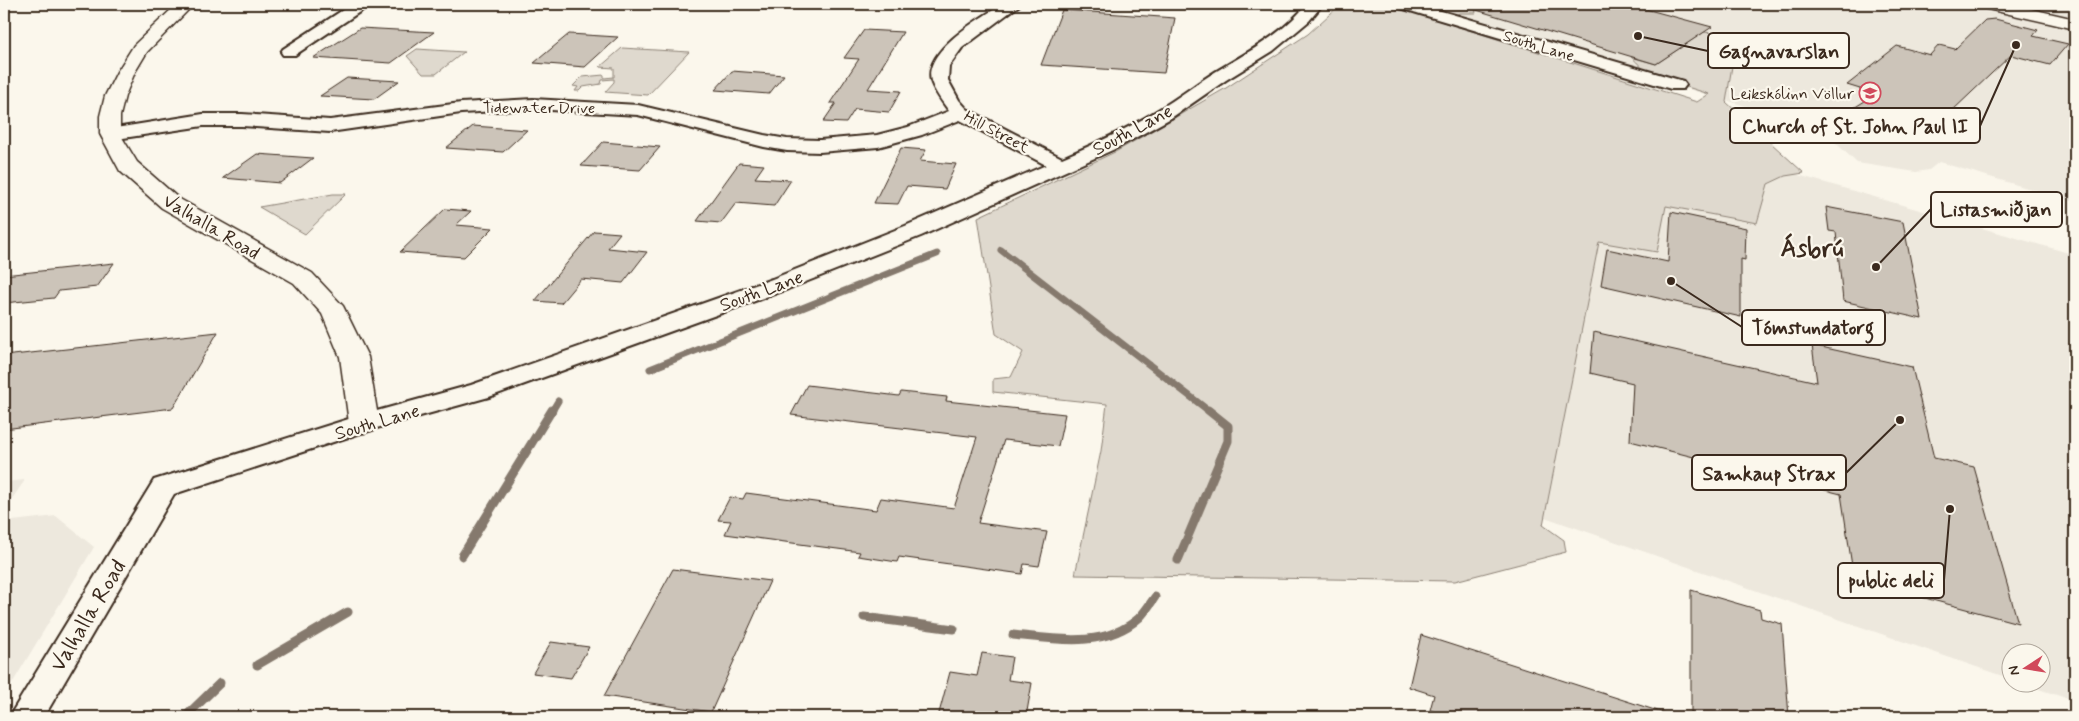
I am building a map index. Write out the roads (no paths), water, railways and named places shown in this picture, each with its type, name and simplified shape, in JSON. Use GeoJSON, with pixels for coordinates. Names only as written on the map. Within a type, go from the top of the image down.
{"type":"FeatureCollection","features":[{"type":"Feature","properties":{"kind":"street"},"geometry":{"type":"LineString","coordinates":[[110,134],[110,116],[115,96],[126,72],[140,49],[186,4]]}},
{"type":"Feature","properties":{"kind":"street"},"geometry":{"type":"LineString","coordinates":[[289,52],[360,4]]}},
{"type":"Feature","properties":{"kind":"street","name":"Hill Street"},"geometry":{"type":"LineString","coordinates":[[1013,4],[975,29],[951,48],[941,65],[938,79],[955,108],[961,113],[1061,165]]}},
{"type":"Feature","properties":{"kind":"street","name":"South Lane"},"geometry":{"type":"LineString","coordinates":[[164,487],[364,424],[480,391],[780,284],[913,231],[1110,144],[1164,114],[1220,76],[1267,48],[1304,18],[1315,4]]}},
{"type":"Feature","properties":{"kind":"street","name":"South Lane"},"geometry":{"type":"LineString","coordinates":[[1402,4],[1677,86]]}},
{"type":"Feature","properties":{"kind":"street"},"geometry":{"type":"LineString","coordinates":[[1989,4],[2075,24]]}},
{"type":"Feature","properties":{"kind":"street","name":"Tidewater Drive"},"geometry":{"type":"LineString","coordinates":[[110,134],[203,120],[242,120],[330,126],[461,108],[533,104],[638,110],[764,141],[787,145],[820,146],[878,141],[915,131],[961,113]]}},
{"type":"Feature","properties":{"kind":"street","name":"Valhalla Road"},"geometry":{"type":"LineString","coordinates":[[110,134],[128,166],[170,204],[302,278],[334,312],[354,357],[364,424]]}},
{"type":"Feature","properties":{"kind":"street","name":"Valhalla Road"},"geometry":{"type":"LineString","coordinates":[[26,717],[164,487]]}},
{"type":"Feature","properties":{"kind":"waterway"},"geometry":{"type":"LineString","coordinates":[[1001,250],[1209,411]]}},
{"type":"Feature","properties":{"kind":"waterway"},"geometry":{"type":"LineString","coordinates":[[650,369],[937,254]]}},
{"type":"Feature","properties":{"kind":"waterway"},"geometry":{"type":"LineString","coordinates":[[552,411],[558,401]]}},
{"type":"Feature","properties":{"kind":"waterway"},"geometry":{"type":"LineString","coordinates":[[462,556],[552,410]]}},
{"type":"Feature","properties":{"kind":"waterway"},"geometry":{"type":"LineString","coordinates":[[1178,560],[1228,441],[1228,426],[1208,410]]}},
{"type":"Feature","properties":{"kind":"waterway"},"geometry":{"type":"LineString","coordinates":[[1013,635],[1079,640],[1110,634],[1125,628],[1139,618],[1155,597]]}},
{"type":"Feature","properties":{"kind":"waterway"},"geometry":{"type":"LineString","coordinates":[[257,665],[348,612]]}},
{"type":"Feature","properties":{"kind":"waterway"},"geometry":{"type":"LineString","coordinates":[[864,617],[954,629]]}},
{"type":"Feature","properties":{"kind":"waterway"},"geometry":{"type":"LineString","coordinates":[[185,717],[220,683]]}},
{"type":"Feature","properties":{"kind":"place","name":"Gagnavarslan"},"geometry":{"type":"Point","coordinates":[1638,36]}},
{"type":"Feature","properties":{"kind":"place","name":"Church of St. John Paul II"},"geometry":{"type":"Point","coordinates":[2016,45]}},
{"type":"Feature","properties":{"kind":"place","name":"Leikskólinn Völlur"},"geometry":{"type":"Point","coordinates":[1870,93]}},
{"type":"Feature","properties":{"kind":"place","name":"Listasmiðjan"},"geometry":{"type":"Point","coordinates":[1876,267]}},
{"type":"Feature","properties":{"kind":"place","name":"Tómstundatorg"},"geometry":{"type":"Point","coordinates":[1671,281]}},
{"type":"Feature","properties":{"kind":"place","name":"Samkaup Strax"},"geometry":{"type":"Point","coordinates":[1900,420]}},
{"type":"Feature","properties":{"kind":"place","name":"public deli"},"geometry":{"type":"Point","coordinates":[1950,509]}},
{"type":"Feature","properties":{"kind":"district","name":"Ásbrú"},"geometry":{"type":"Point","coordinates":[1812,248]}}]}
